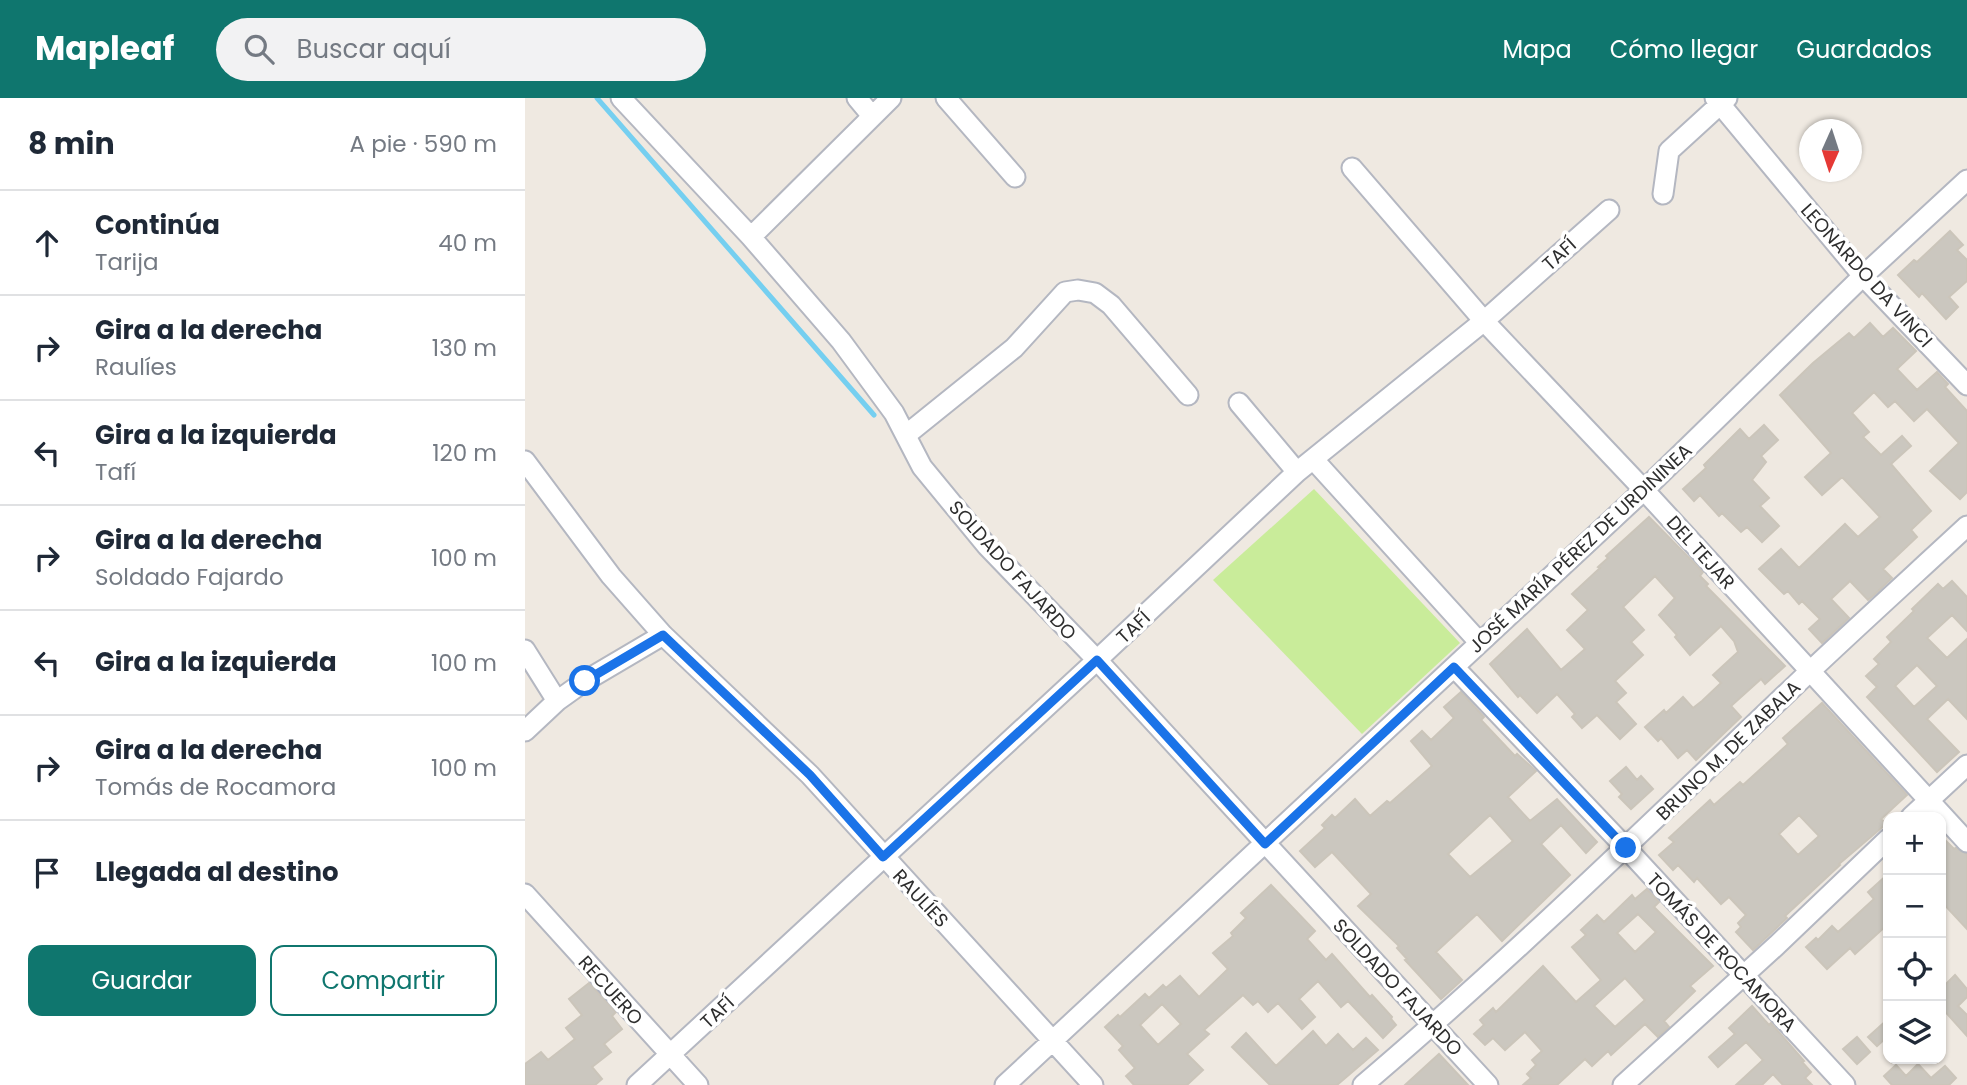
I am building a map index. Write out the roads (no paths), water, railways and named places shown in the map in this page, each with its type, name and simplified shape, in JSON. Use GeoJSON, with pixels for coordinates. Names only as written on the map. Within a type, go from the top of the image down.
{"type":"FeatureCollection","features":[{"type":"Feature","properties":{"kind":"street","name":"SOLDADO FAJARDO"},"geometry":{"type":"LineString","coordinates":[[621,98],[751,237],[841,341],[894,413],[922,467],[987,546],[1097,660],[1488,1085]]}},
{"type":"Feature","properties":{"kind":"street"},"geometry":{"type":"LineString","coordinates":[[857,98],[872,116]]}},
{"type":"Feature","properties":{"kind":"street"},"geometry":{"type":"LineString","coordinates":[[751,237],[891,98]]}},
{"type":"Feature","properties":{"kind":"street"},"geometry":{"type":"LineString","coordinates":[[946,98],[1015,177]]}},
{"type":"Feature","properties":{"kind":"street"},"geometry":{"type":"LineString","coordinates":[[1663,194],[1669,151],[1721,100]]}},
{"type":"Feature","properties":{"kind":"street","name":"LEONARDO DA VINCI"},"geometry":{"type":"LineString","coordinates":[[1721,100],[1863,275],[1967,385]]}},
{"type":"Feature","properties":{"kind":"street","name":"DEL TEJAR"},"geometry":{"type":"LineString","coordinates":[[1352,168],[1484,321],[1644,489],[1967,842]]}},
{"type":"Feature","properties":{"kind":"street","name":"JOSÉ MARÍA PÉREZ DE URDININEA"},"geometry":{"type":"LineString","coordinates":[[1005,1085],[1644,489],[1863,275],[1967,180]]}},
{"type":"Feature","properties":{"kind":"street","name":"TAFÍ"},"geometry":{"type":"LineString","coordinates":[[637,1085],[1297,472],[1484,321],[1609,209]]}},
{"type":"Feature","properties":{"kind":"street"},"geometry":{"type":"LineString","coordinates":[[906,435],[1014,348],[1065,292],[1078,290],[1095,293],[1111,305],[1188,395]]}},
{"type":"Feature","properties":{"kind":"street"},"geometry":{"type":"LineString","coordinates":[[1239,404],[1297,472]]}},
{"type":"Feature","properties":{"kind":"street"},"geometry":{"type":"LineString","coordinates":[[1314,460],[1479,642]]}},
{"type":"Feature","properties":{"kind":"street","name":"RAULÍES"},"geometry":{"type":"LineString","coordinates":[[525,461],[611,576],[663,635],[810,775],[1093,1085]]}},
{"type":"Feature","properties":{"kind":"street","name":"BRUNO M. DE ZABALA"},"geometry":{"type":"LineString","coordinates":[[1363,1085],[1433,1026],[1626,848],[1809,672],[1967,526]]}},
{"type":"Feature","properties":{"kind":"street"},"geometry":{"type":"LineString","coordinates":[[525,731],[557,701],[585,681],[663,635]]}},
{"type":"Feature","properties":{"kind":"street"},"geometry":{"type":"LineString","coordinates":[[525,650],[557,701]]}},
{"type":"Feature","properties":{"kind":"street","name":"TOMÁS DE ROCAMORA"},"geometry":{"type":"LineString","coordinates":[[1454,667],[1845,1085]]}},
{"type":"Feature","properties":{"kind":"street"},"geometry":{"type":"LineString","coordinates":[[1917,812],[1967,765]]}},
{"type":"Feature","properties":{"kind":"street"},"geometry":{"type":"LineString","coordinates":[[1623,1085],[1883,844]]}},
{"type":"Feature","properties":{"kind":"street","name":"RECUERO"},"geometry":{"type":"LineString","coordinates":[[525,894],[698,1085]]}},
{"type":"Feature","properties":{"kind":"waterway"},"geometry":{"type":"LineString","coordinates":[[597,98],[874,415]]}}]}
